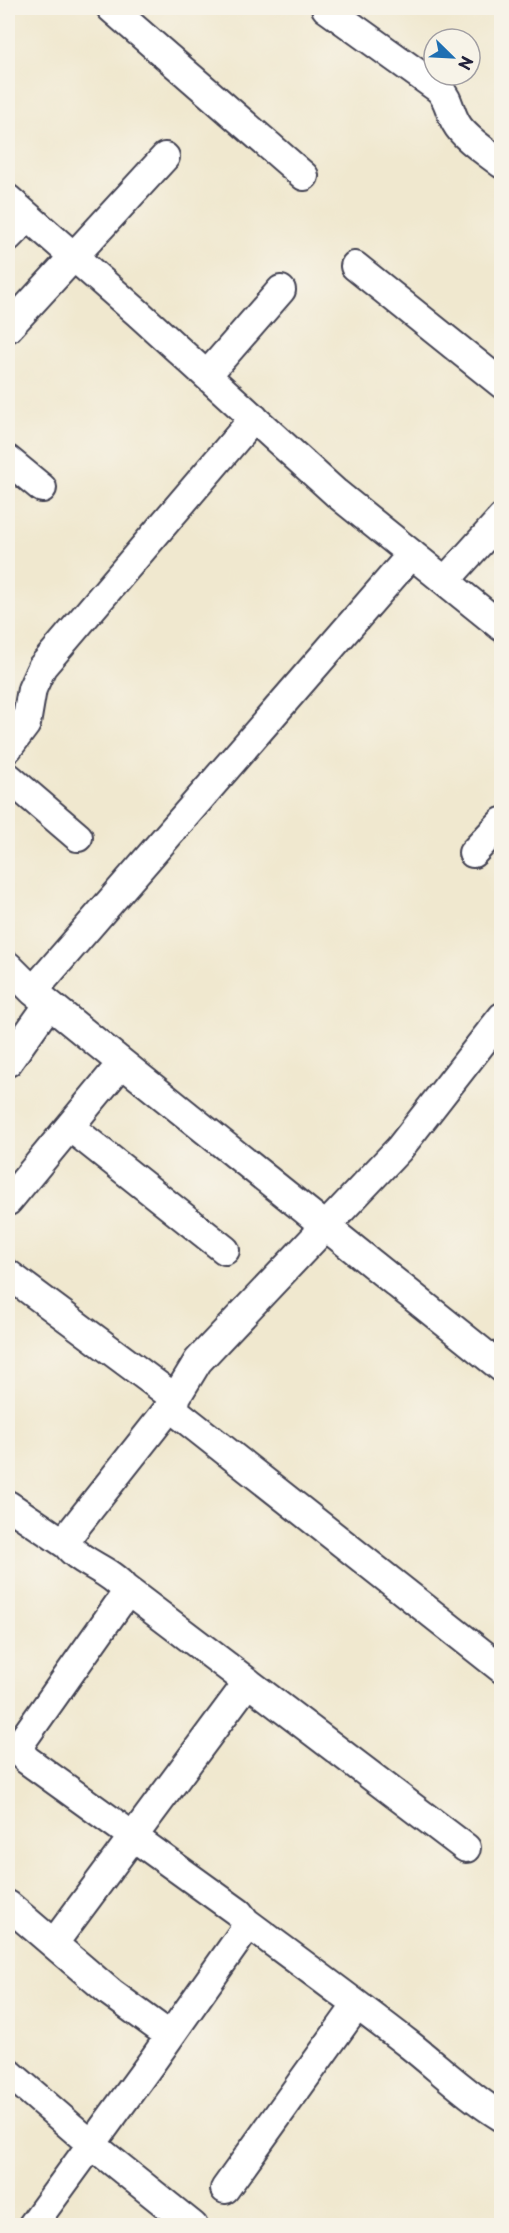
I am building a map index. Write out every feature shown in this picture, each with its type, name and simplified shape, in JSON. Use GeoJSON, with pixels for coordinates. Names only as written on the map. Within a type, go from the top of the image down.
{"type":"FeatureCollection","features":[{"type":"Feature","properties":{"kind":"street"},"geometry":{"type":"LineString","coordinates":[[111,8],[304,176]]}},
{"type":"Feature","properties":{"kind":"street"},"geometry":{"type":"LineString","coordinates":[[326,8],[439,89],[447,97],[455,122],[462,131],[501,164]]}},
{"type":"Feature","properties":{"kind":"street"},"geometry":{"type":"LineString","coordinates":[[8,328],[165,157]]}},
{"type":"Feature","properties":{"kind":"street"},"geometry":{"type":"LineString","coordinates":[[8,237],[18,208],[336,493],[501,627]]}},
{"type":"Feature","properties":{"kind":"street"},"geometry":{"type":"LineString","coordinates":[[355,266],[501,384]]}},
{"type":"Feature","properties":{"kind":"street"},"geometry":{"type":"LineString","coordinates":[[207,375],[281,290]]}},
{"type":"Feature","properties":{"kind":"street"},"geometry":{"type":"LineString","coordinates":[[8,748],[26,723],[32,689],[42,667],[254,418]]}},
{"type":"Feature","properties":{"kind":"street"},"geometry":{"type":"LineString","coordinates":[[8,460],[42,488]]}},
{"type":"Feature","properties":{"kind":"street"},"geometry":{"type":"LineString","coordinates":[[445,581],[501,518]]}},
{"type":"Feature","properties":{"kind":"street"},"geometry":{"type":"LineString","coordinates":[[8,1062],[41,997],[412,554]]}},
{"type":"Feature","properties":{"kind":"street"},"geometry":{"type":"LineString","coordinates":[[8,777],[78,837]]}},
{"type":"Feature","properties":{"kind":"street"},"geometry":{"type":"LineString","coordinates":[[473,853],[501,822]]}},
{"type":"Feature","properties":{"kind":"street"},"geometry":{"type":"LineString","coordinates":[[8,966],[41,997],[501,1368]]}},
{"type":"Feature","properties":{"kind":"street"},"geometry":{"type":"LineString","coordinates":[[67,1545],[69,1535],[173,1403],[198,1361],[399,1149],[501,1017]]}},
{"type":"Feature","properties":{"kind":"street"},"geometry":{"type":"LineString","coordinates":[[8,1201],[122,1063]]}},
{"type":"Feature","properties":{"kind":"street"},"geometry":{"type":"LineString","coordinates":[[70,1127],[225,1250]]}},
{"type":"Feature","properties":{"kind":"street"},"geometry":{"type":"LineString","coordinates":[[8,1274],[173,1403],[501,1669]]}},
{"type":"Feature","properties":{"kind":"street"},"geometry":{"type":"LineString","coordinates":[[8,1505],[67,1545],[74,1553],[118,1580],[124,1588],[466,1848]]}},
{"type":"Feature","properties":{"kind":"street"},"geometry":{"type":"LineString","coordinates":[[124,1588],[123,1598],[14,1749],[27,1761],[239,1913],[246,1922],[439,2068],[490,2110]]}},
{"type":"Feature","properties":{"kind":"street"},"geometry":{"type":"LineString","coordinates":[[54,1942],[248,1682]]}},
{"type":"Feature","properties":{"kind":"street"},"geometry":{"type":"LineString","coordinates":[[8,1905],[111,1993],[170,2036]]}},
{"type":"Feature","properties":{"kind":"street"},"geometry":{"type":"LineString","coordinates":[[32,2226],[242,1934],[246,1922]]}},
{"type":"Feature","properties":{"kind":"street"},"geometry":{"type":"LineString","coordinates":[[225,2189],[357,2005]]}},
{"type":"Feature","properties":{"kind":"street"},"geometry":{"type":"LineString","coordinates":[[8,2072],[91,2144],[193,2226]]}}]}
